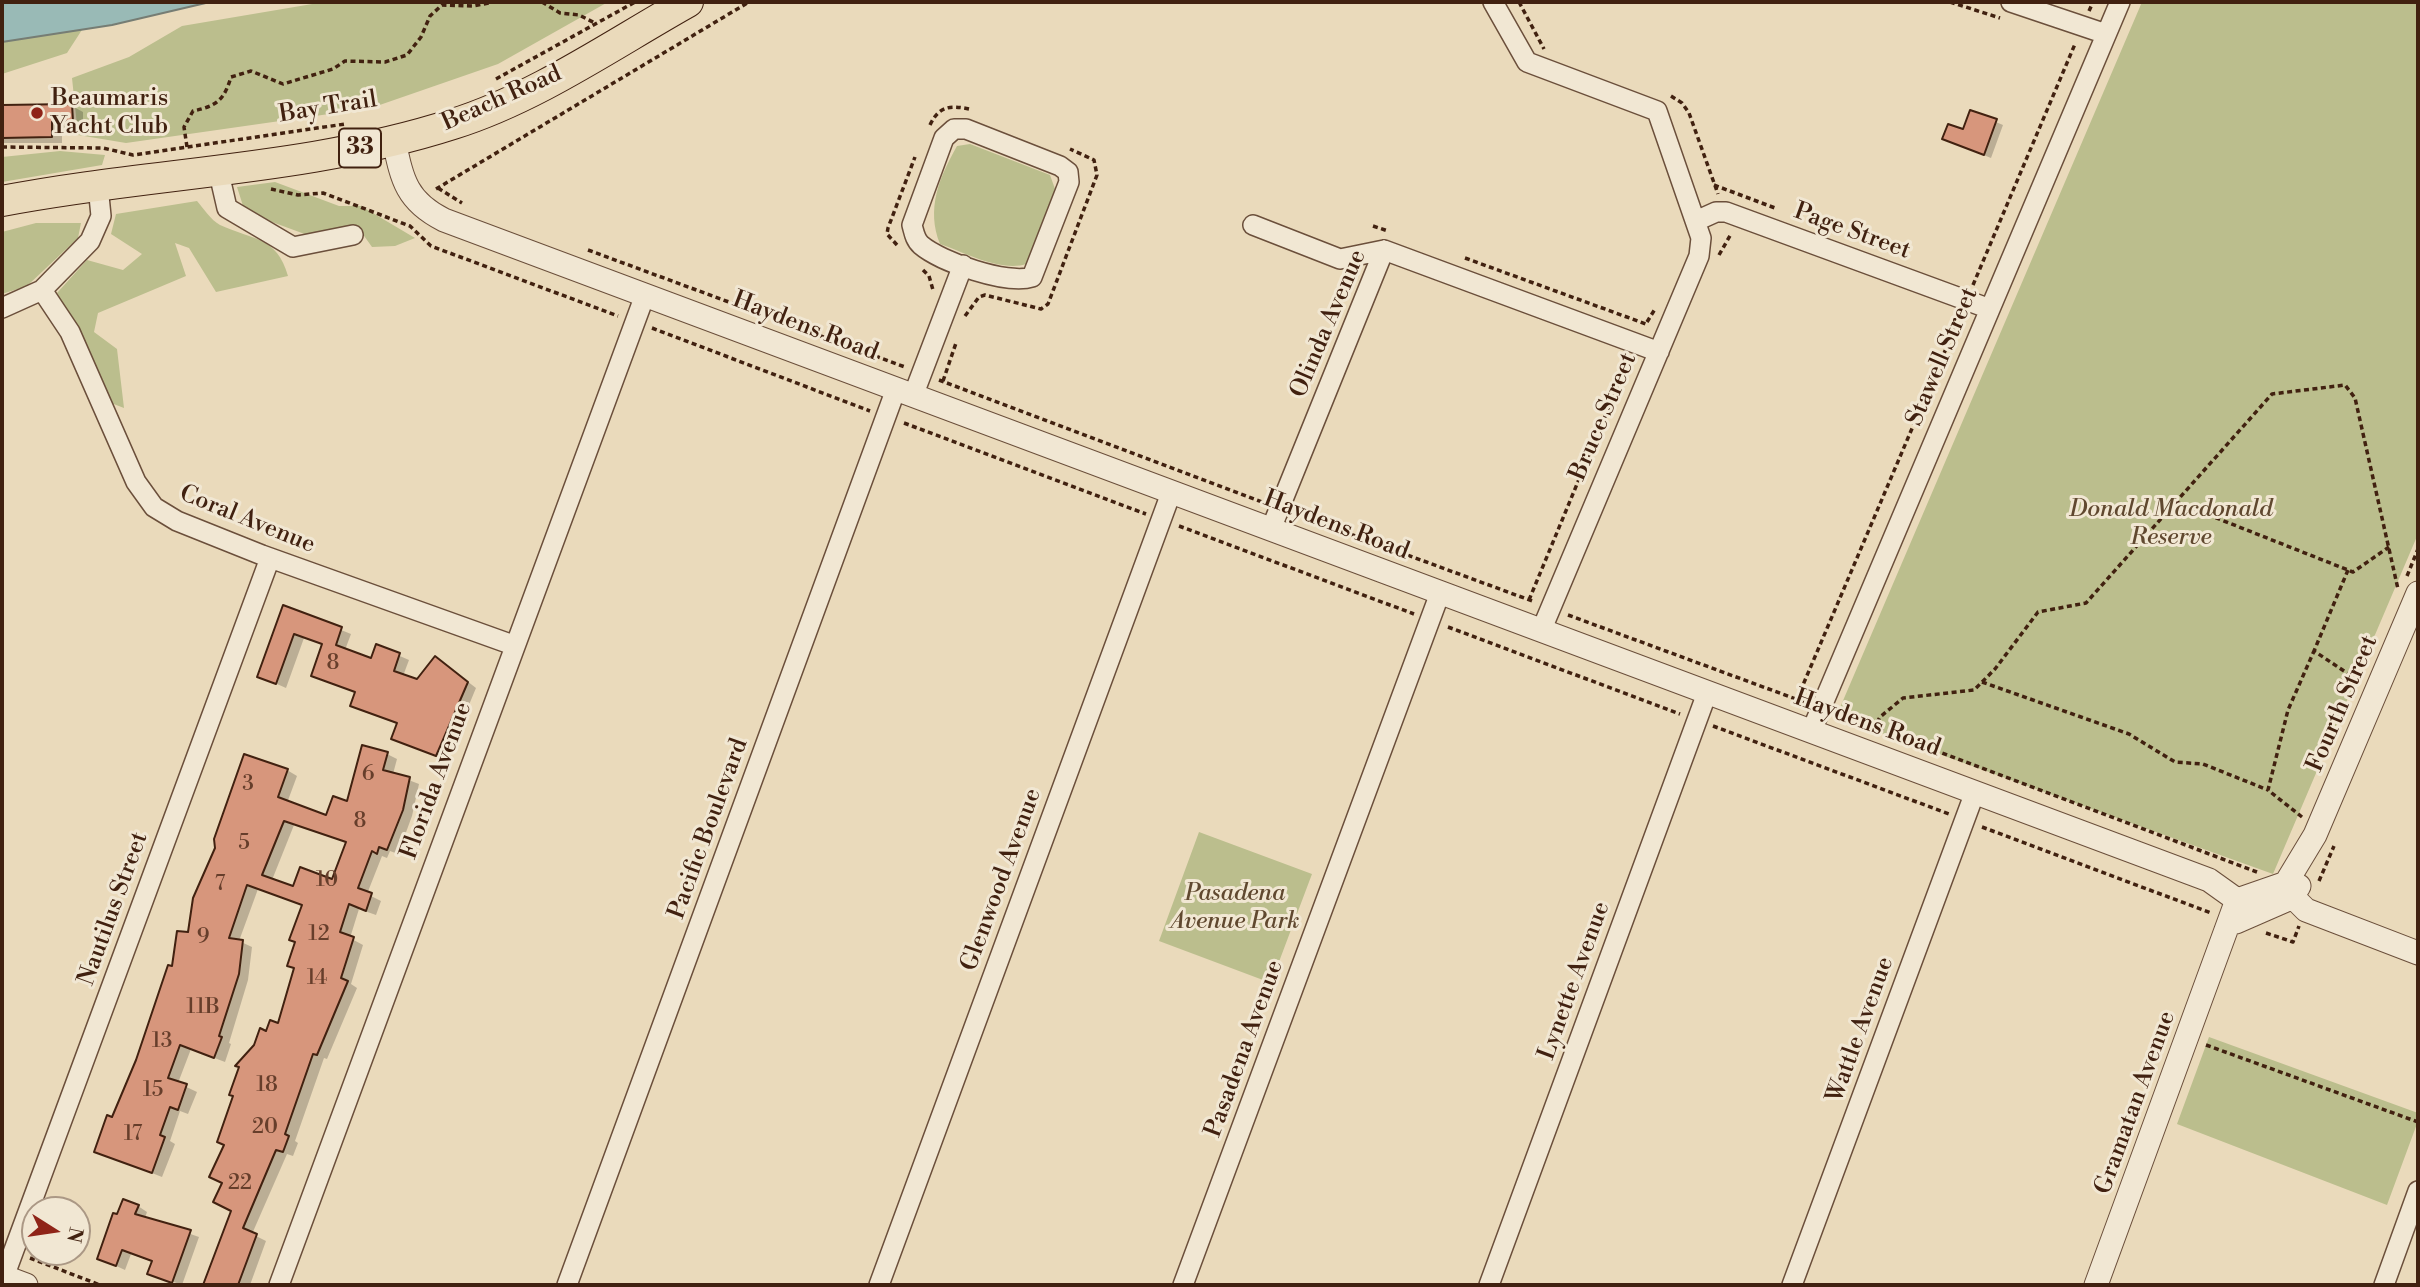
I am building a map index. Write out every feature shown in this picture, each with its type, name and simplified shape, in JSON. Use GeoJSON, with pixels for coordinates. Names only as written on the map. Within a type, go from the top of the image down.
{"type":"FeatureCollection","features":[{"type":"Feature","properties":{"kind":"main road","name":"Beach Road"},"geometry":{"type":"LineString","coordinates":[[2,201],[394,141],[455,124],[499,106],[688,2]]}},
{"type":"Feature","properties":{"kind":"street","name":"Bruce Street"},"geometry":{"type":"LineString","coordinates":[[1493,2],[1527,62],[1657,111],[1700,238],[1699,256],[1541,631]]}},
{"type":"Feature","properties":{"kind":"street"},"geometry":{"type":"LineString","coordinates":[[2011,2],[2106,34]]}},
{"type":"Feature","properties":{"kind":"street","name":"Stawell Street"},"geometry":{"type":"LineString","coordinates":[[1811,732],[1830,711],[1990,309],[2120,2]]}},
{"type":"Feature","properties":{"kind":"street"},"geometry":{"type":"LineString","coordinates":[[954,129],[966,129],[1060,166],[1068,172],[1069,182],[1032,277],[1009,279],[963,265],[920,244],[912,225],[944,138],[954,129]]}},
{"type":"Feature","properties":{"kind":"street"},"geometry":{"type":"LineString","coordinates":[[394,141],[404,182],[415,201]]}},
{"type":"Feature","properties":{"kind":"street"},"geometry":{"type":"LineString","coordinates":[[218,169],[227,208],[293,247],[353,235]]}},
{"type":"Feature","properties":{"kind":"street"},"geometry":{"type":"LineString","coordinates":[[2,308],[42,290],[90,240],[101,216],[98,186]]}},
{"type":"Feature","properties":{"kind":"street","name":"Haydens Road"},"geometry":{"type":"LineString","coordinates":[[415,201],[444,220],[1171,492],[1283,517],[1440,593],[2209,880],[2242,907]]}},
{"type":"Feature","properties":{"kind":"street"},"geometry":{"type":"LineString","coordinates":[[1696,221],[1716,212],[1726,212]]}},
{"type":"Feature","properties":{"kind":"street","name":"Page Street"},"geometry":{"type":"LineString","coordinates":[[1726,212],[1990,309]]}},
{"type":"Feature","properties":{"kind":"street"},"geometry":{"type":"LineString","coordinates":[[1253,225],[1340,259],[1384,250]]}},
{"type":"Feature","properties":{"kind":"street","name":"Olinda Avenue"},"geometry":{"type":"LineString","coordinates":[[1283,517],[1384,250],[1659,352]]}},
{"type":"Feature","properties":{"kind":"street","name":"Pacific Boulevard"},"geometry":{"type":"LineString","coordinates":[[567,1285],[887,417],[905,393],[963,265]]}},
{"type":"Feature","properties":{"kind":"street","name":"Coral Avenue"},"geometry":{"type":"LineString","coordinates":[[42,290],[70,332],[136,482],[154,507],[177,521],[270,558],[513,645]]}},
{"type":"Feature","properties":{"kind":"street","name":"Florida Avenue"},"geometry":{"type":"LineString","coordinates":[[279,1285],[513,645],[645,295]]}},
{"type":"Feature","properties":{"kind":"street","name":"Glenwood Avenue"},"geometry":{"type":"LineString","coordinates":[[879,1285],[1171,492]]}},
{"type":"Feature","properties":{"kind":"street","name":"Nautilus Street"},"geometry":{"type":"LineString","coordinates":[[3,1277],[270,558]]}},
{"type":"Feature","properties":{"kind":"street","name":"Pasadena Avenue"},"geometry":{"type":"LineString","coordinates":[[1183,1285],[1440,593]]}},
{"type":"Feature","properties":{"kind":"street","name":"Fourth Street"},"geometry":{"type":"LineString","coordinates":[[2278,886],[2306,873],[2315,835],[2409,594]]}},
{"type":"Feature","properties":{"kind":"street","name":"Lynette Avenue"},"geometry":{"type":"LineString","coordinates":[[1489,1285],[1707,693]]}},
{"type":"Feature","properties":{"kind":"street","name":"Wattle Avenue"},"geometry":{"type":"LineString","coordinates":[[1792,1285],[1975,792]]}},
{"type":"Feature","properties":{"kind":"street"},"geometry":{"type":"LineString","coordinates":[[2242,907],[2255,891],[2269,891],[2278,886],[2306,910],[2418,953]]}},
{"type":"Feature","properties":{"kind":"street","name":"Gramatan Avenue"},"geometry":{"type":"LineString","coordinates":[[2096,1285],[2224,939],[2236,922],[2242,907]]}},
{"type":"Feature","properties":{"kind":"street"},"geometry":{"type":"LineString","coordinates":[[2384,1285],[2418,1191]]}},
{"type":"Feature","properties":{"kind":"street"},"geometry":{"type":"LineString","coordinates":[[3,1277],[26,1285]]}},
{"type":"Feature","properties":{"kind":"path"},"geometry":{"type":"LineString","coordinates":[[187,147],[184,127],[193,111],[208,108],[226,96],[231,77],[251,71],[282,84],[333,69],[345,61],[385,62],[407,55],[421,37],[430,16],[442,5],[473,6],[494,2]]}},
{"type":"Feature","properties":{"kind":"path"},"geometry":{"type":"LineString","coordinates":[[542,2],[560,13],[579,15],[595,23]]}},
{"type":"Feature","properties":{"kind":"path"},"geometry":{"type":"LineString","coordinates":[[494,80],[635,2]]}},
{"type":"Feature","properties":{"kind":"path"},"geometry":{"type":"LineString","coordinates":[[391,219],[415,201],[749,2]]}},
{"type":"Feature","properties":{"kind":"path"},"geometry":{"type":"LineString","coordinates":[[1519,2],[1545,51]]}},
{"type":"Feature","properties":{"kind":"path"},"geometry":{"type":"LineString","coordinates":[[1797,699],[2093,2]]}},
{"type":"Feature","properties":{"kind":"path"},"geometry":{"type":"LineString","coordinates":[[1667,94],[1682,103],[1689,113],[1732,233],[1715,264]]}},
{"type":"Feature","properties":{"kind":"path"},"geometry":{"type":"LineString","coordinates":[[925,134],[938,111],[949,106],[970,109]]}},
{"type":"Feature","properties":{"kind":"path","name":"Bay Trail"},"geometry":{"type":"LineString","coordinates":[[2,147],[103,148],[133,155],[354,123]]}},
{"type":"Feature","properties":{"kind":"path"},"geometry":{"type":"LineString","coordinates":[[964,318],[979,297],[985,295],[1041,309],[1048,304],[1097,175],[1094,160],[1068,148]]}},
{"type":"Feature","properties":{"kind":"path"},"geometry":{"type":"LineString","coordinates":[[898,246],[887,234],[888,228],[915,155]]}},
{"type":"Feature","properties":{"kind":"path"},"geometry":{"type":"LineString","coordinates":[[438,188],[473,207]]}},
{"type":"Feature","properties":{"kind":"path"},"geometry":{"type":"LineString","coordinates":[[260,189],[298,195],[323,193],[410,226],[431,246],[2213,913]]}},
{"type":"Feature","properties":{"kind":"path"},"geometry":{"type":"LineString","coordinates":[[578,246],[943,381],[1283,517],[1529,600],[1830,711],[2278,886]]}},
{"type":"Feature","properties":{"kind":"path"},"geometry":{"type":"LineString","coordinates":[[916,263],[929,276],[934,291]]}},
{"type":"Feature","properties":{"kind":"path"},"geometry":{"type":"LineString","coordinates":[[1647,322],[1660,305]]}},
{"type":"Feature","properties":{"kind":"path"},"geometry":{"type":"LineString","coordinates":[[943,381],[960,331]]}},
{"type":"Feature","properties":{"kind":"path"},"geometry":{"type":"LineString","coordinates":[[910,355],[914,370]]}},
{"type":"Feature","properties":{"kind":"path"},"geometry":{"type":"LineString","coordinates":[[1529,600],[1629,362],[1616,357]]}},
{"type":"Feature","properties":{"kind":"path"},"geometry":{"type":"LineString","coordinates":[[1863,751],[1880,717],[1903,698],[1974,690],[2038,612],[2086,603],[2272,394],[2345,385],[2355,398],[2389,547],[2409,594]]}},
{"type":"Feature","properties":{"kind":"path"},"geometry":{"type":"LineString","coordinates":[[1283,517],[1303,502]]}},
{"type":"Feature","properties":{"kind":"path"},"geometry":{"type":"LineString","coordinates":[[2176,502],[2353,572],[2389,547]]}},
{"type":"Feature","properties":{"kind":"path"},"geometry":{"type":"LineString","coordinates":[[2268,790],[2288,710],[2348,570]]}},
{"type":"Feature","properties":{"kind":"path"},"geometry":{"type":"LineString","coordinates":[[2314,651],[2361,682],[2358,690]]}},
{"type":"Feature","properties":{"kind":"path"},"geometry":{"type":"LineString","coordinates":[[1982,682],[2129,734],[2175,762],[2203,764],[2268,790],[2304,818],[2309,806]]}},
{"type":"Feature","properties":{"kind":"path"},"geometry":{"type":"LineString","coordinates":[[1830,711],[1842,708]]}},
{"type":"Feature","properties":{"kind":"path"},"geometry":{"type":"LineString","coordinates":[[2205,1045],[2418,1122]]}},
{"type":"Feature","properties":{"kind":"path"},"geometry":{"type":"LineString","coordinates":[[13,1252],[100,1285]]}},
{"type":"Feature","properties":{"kind":"green space"},"geometry":{"type":"Polygon","coordinates":[[[2,2],[89,19],[67,53],[2,74],[2,2]]]}},
{"type":"Feature","properties":{"kind":"green space"},"geometry":{"type":"Polygon","coordinates":[[[324,2],[608,2],[498,64],[371,108],[126,143],[78,135],[72,78],[129,57],[182,26],[324,2]]]}},
{"type":"Feature","properties":{"kind":"green space","name":"Donald Macdonald Reserve"},"geometry":{"type":"Polygon","coordinates":[[[2142,2],[2418,2],[2418,534],[2273,874],[1836,717],[2142,2]]]}},
{"type":"Feature","properties":{"kind":"green space"},"geometry":{"type":"Polygon","coordinates":[[[970,144],[1050,175],[1055,189],[1027,264],[994,264],[940,244],[934,218],[936,194],[957,146],[970,144]]]}},
{"type":"Feature","properties":{"kind":"green space"},"geometry":{"type":"Polygon","coordinates":[[[60,151],[105,155],[102,165],[2,182],[2,157],[60,151]]]}},
{"type":"Feature","properties":{"kind":"green space"},"geometry":{"type":"Polygon","coordinates":[[[275,182],[339,206],[361,206],[415,238],[395,246],[372,247],[357,226],[310,236],[245,212],[237,187],[275,182]]]}},
{"type":"Feature","properties":{"kind":"green space"},"geometry":{"type":"Polygon","coordinates":[[[197,201],[220,225],[270,246],[283,263],[288,276],[216,292],[189,248],[175,243],[186,276],[98,313],[94,332],[117,349],[124,408],[111,403],[57,293],[87,260],[123,270],[142,254],[111,234],[116,214],[197,201]]]}},
{"type":"Feature","properties":{"kind":"green space"},"geometry":{"type":"Polygon","coordinates":[[[36,223],[81,223],[78,238],[27,286],[2,294],[2,232],[36,223]]]}},
{"type":"Feature","properties":{"kind":"green space","name":"Pasadena Avenue Park"},"geometry":{"type":"Polygon","coordinates":[[[1199,832],[1312,874],[1271,983],[1159,941],[1199,832]]]}},
{"type":"Feature","properties":{"kind":"green space"},"geometry":{"type":"Polygon","coordinates":[[[2209,1037],[2418,1113],[2418,1121],[2387,1205],[2177,1124],[2209,1037]]]}},
{"type":"Feature","properties":{"kind":"water"},"geometry":{"type":"Polygon","coordinates":[[[2,2],[210,2],[112,25],[2,42],[2,2]]]}},
{"type":"Feature","properties":{"kind":"building","name":"Beaumaris Yacht Club"},"geometry":{"type":"Polygon","coordinates":[[[72,104],[73,121],[52,122],[52,137],[2,138],[2,105],[72,104]]]}},
{"type":"Feature","properties":{"kind":"building"},"geometry":{"type":"Polygon","coordinates":[[[1970,110],[1997,119],[1984,155],[1942,139],[1948,124],[1963,129],[1970,110]]]}},
{"type":"Feature","properties":{"kind":"building"},"geometry":{"type":"Polygon","coordinates":[[[283,605],[342,627],[336,645],[371,658],[376,644],[400,653],[394,671],[417,679],[435,656],[468,682],[436,756],[391,739],[397,723],[350,706],[355,692],[311,676],[322,644],[294,634],[276,684],[257,677],[283,605]]]}},
{"type":"Feature","properties":{"kind":"building"},"geometry":{"type":"Polygon","coordinates":[[[362,745],[388,752],[383,770],[410,777],[403,810],[387,850],[379,847],[377,854],[372,851],[358,888],[372,893],[366,911],[349,904],[340,932],[354,937],[341,978],[348,981],[317,1055],[313,1054],[285,1134],[289,1136],[283,1152],[276,1150],[243,1228],[257,1234],[238,1285],[203,1285],[231,1211],[213,1202],[222,1183],[209,1177],[224,1145],[217,1142],[233,1096],[229,1095],[239,1067],[235,1066],[254,1045],[260,1028],[266,1031],[270,1020],[278,1023],[294,968],[287,966],[295,942],[289,940],[302,905],[247,885],[229,938],[243,940],[239,974],[219,1036],[222,1037],[214,1058],[180,1045],[168,1078],[187,1084],[178,1110],[170,1107],[160,1135],[165,1137],[152,1173],[94,1152],[107,1115],[112,1117],[136,1060],[168,965],[172,966],[177,931],[188,932],[193,898],[215,848],[214,839],[244,754],[288,769],[278,797],[326,815],[333,796],[347,801],[362,745]],[[284,821],[262,875],[293,886],[300,867],[332,879],[346,842],[284,821]]]}},
{"type":"Feature","properties":{"kind":"building"},"geometry":{"type":"Polygon","coordinates":[[[123,1199],[139,1205],[135,1214],[191,1230],[172,1283],[147,1274],[152,1261],[122,1250],[116,1266],[97,1259],[113,1213],[117,1214],[123,1199]]]}},
{"type":"Feature","properties":{"kind":"place","name":"Beaumaris Yacht Club"},"geometry":{"type":"Point","coordinates":[37,113]}}]}
